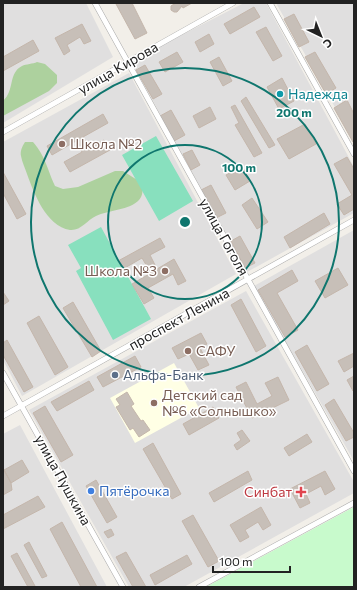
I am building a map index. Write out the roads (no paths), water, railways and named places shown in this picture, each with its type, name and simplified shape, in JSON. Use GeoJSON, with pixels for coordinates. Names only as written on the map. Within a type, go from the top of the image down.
{"type":"FeatureCollection","features":[{"type":"Feature","properties":{"kind":"street","name":"улица Гоголя"},"geometry":{"type":"LineString","coordinates":[[95,3],[354,471]]}},
{"type":"Feature","properties":{"kind":"street","name":"улица Кирова"},"geometry":{"type":"LineString","coordinates":[[3,132],[233,3]]}},
{"type":"Feature","properties":{"kind":"street"},"geometry":{"type":"LineString","coordinates":[[270,3],[354,154]]}},
{"type":"Feature","properties":{"kind":"street","name":"проспект Ленина"},"geometry":{"type":"LineString","coordinates":[[3,416],[354,220]]}},
{"type":"Feature","properties":{"kind":"street","name":"улица Пушкина"},"geometry":{"type":"LineString","coordinates":[[3,373],[122,587]]}},
{"type":"Feature","properties":{"kind":"street"},"geometry":{"type":"LineString","coordinates":[[199,587],[354,503]]}},
{"type":"Feature","properties":{"kind":"place","name":"Надежда"},"geometry":{"type":"Point","coordinates":[280,94]}},
{"type":"Feature","properties":{"kind":"place","name":"Школа №2"},"geometry":{"type":"Point","coordinates":[62,144]}},
{"type":"Feature","properties":{"kind":"place","name":"Школа №3"},"geometry":{"type":"Point","coordinates":[165,271]}},
{"type":"Feature","properties":{"kind":"place","name":"САФУ"},"geometry":{"type":"Point","coordinates":[188,351]}},
{"type":"Feature","properties":{"kind":"place","name":"Альфа-Банк"},"geometry":{"type":"Point","coordinates":[115,375]}},
{"type":"Feature","properties":{"kind":"place","name":"Детский сад №6 «Солнышко»"},"geometry":{"type":"Point","coordinates":[154,403]}},
{"type":"Feature","properties":{"kind":"place","name":"Пятёрочка"},"geometry":{"type":"Point","coordinates":[91,491]}},
{"type":"Feature","properties":{"kind":"place","name":"Синбат"},"geometry":{"type":"Point","coordinates":[301,492]}}]}
